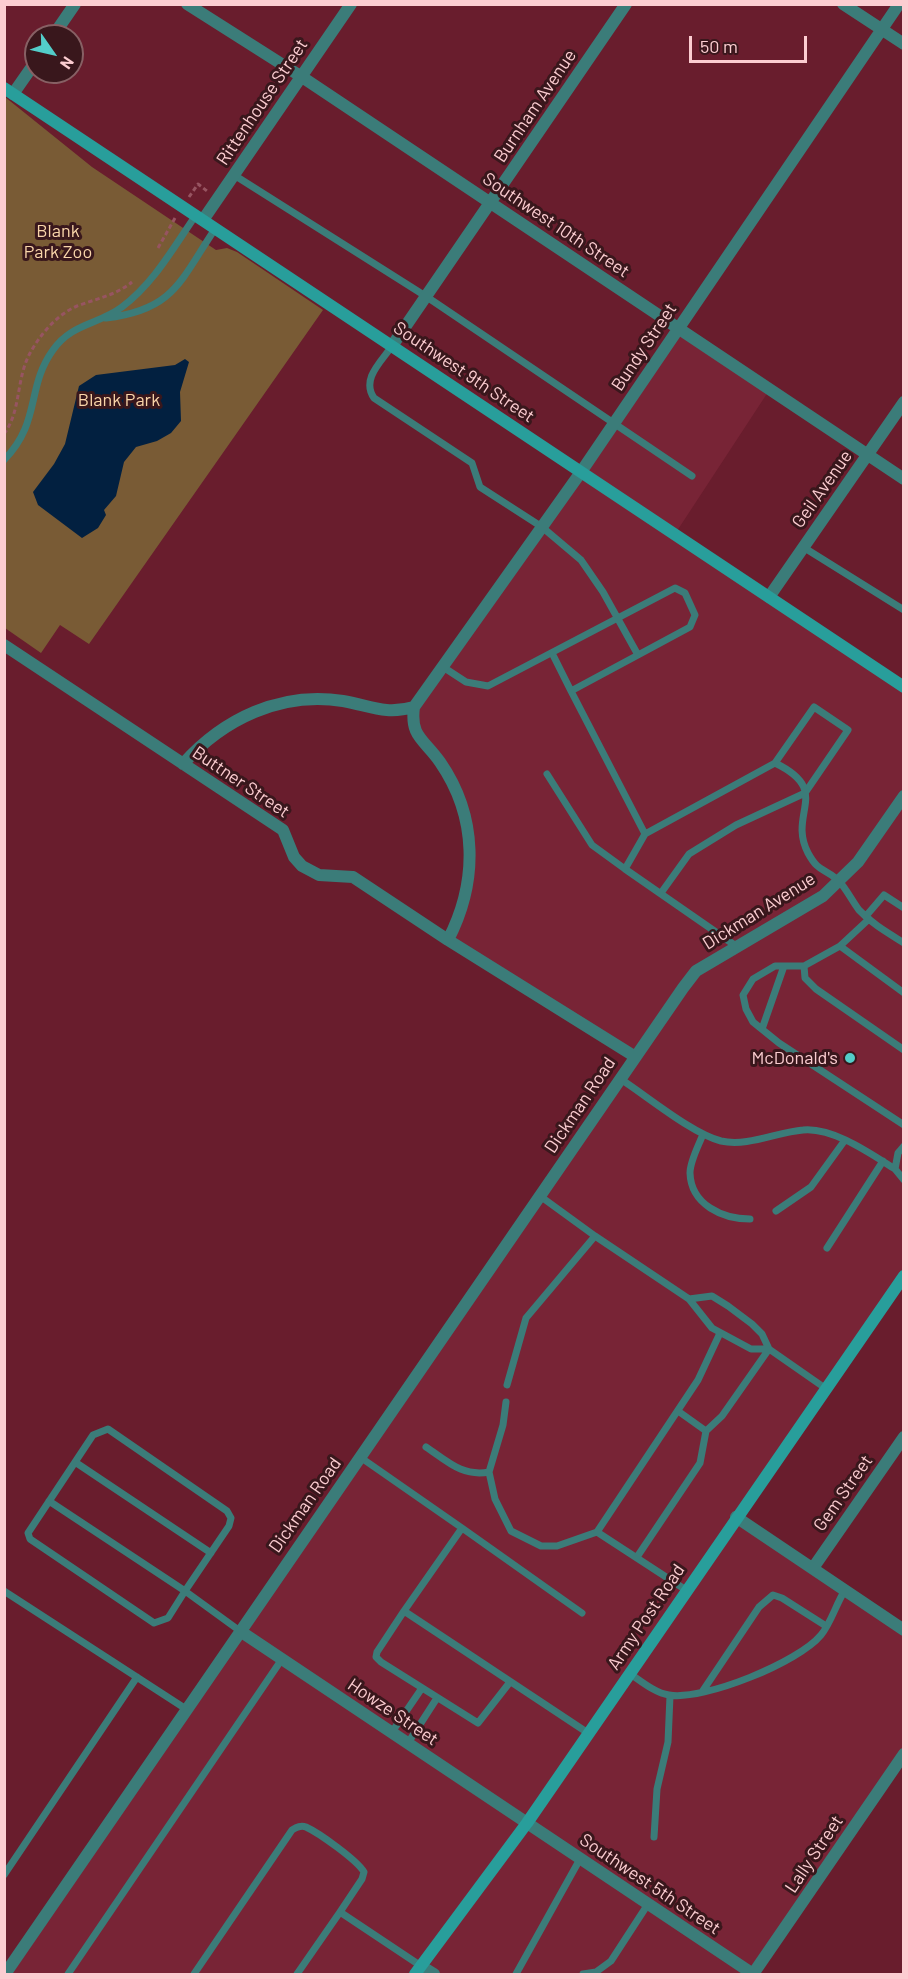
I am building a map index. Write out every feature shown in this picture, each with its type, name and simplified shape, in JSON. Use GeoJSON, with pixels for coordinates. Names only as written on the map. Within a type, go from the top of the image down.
{"type":"FeatureCollection","features":[{"type":"Feature","properties":{"kind":"main road","name":"Southwest 9th Street"},"geometry":{"type":"LineString","coordinates":[[9,91],[903,687]]}},
{"type":"Feature","properties":{"kind":"main road","name":"Army Post Road"},"geometry":{"type":"LineString","coordinates":[[418,1970],[527,1823],[903,1276]]}},
{"type":"Feature","properties":{"kind":"street"},"geometry":{"type":"LineString","coordinates":[[61,24],[75,4]]}},
{"type":"Feature","properties":{"kind":"street","name":"Southwest 10th Street"},"geometry":{"type":"LineString","coordinates":[[187,4],[302,77],[903,478]]}},
{"type":"Feature","properties":{"kind":"street","name":"Rittenhouse Street"},"geometry":{"type":"LineString","coordinates":[[199,218],[234,175],[351,4]]}},
{"type":"Feature","properties":{"kind":"street","name":"Burnham Avenue"},"geometry":{"type":"LineString","coordinates":[[392,346],[626,4]]}},
{"type":"Feature","properties":{"kind":"street"},"geometry":{"type":"LineString","coordinates":[[843,4],[903,44]]}},
{"type":"Feature","properties":{"kind":"street","name":"Bundy Street"},"geometry":{"type":"LineString","coordinates":[[414,707],[581,472],[899,4]]}},
{"type":"Feature","properties":{"kind":"street"},"geometry":{"type":"LineString","coordinates":[[9,91],[24,74]]}},
{"type":"Feature","properties":{"kind":"street","name":"Geil Avenue"},"geometry":{"type":"LineString","coordinates":[[769,597],[903,402]]}},
{"type":"Feature","properties":{"kind":"street","name":"Buttner Street"},"geometry":{"type":"LineString","coordinates":[[5,645],[283,831],[294,857],[302,866],[319,875],[353,877],[448,940],[634,1056]]}},
{"type":"Feature","properties":{"kind":"street"},"geometry":{"type":"LineString","coordinates":[[183,764],[224,727],[273,705],[326,699],[386,712],[414,707],[412,722],[415,733],[439,761],[456,790],[470,838],[468,887],[459,919],[448,940]]}},
{"type":"Feature","properties":{"kind":"street","name":"Dickman Avenue"},"geometry":{"type":"LineString","coordinates":[[634,1056],[696,971],[823,896],[858,862],[903,796]]}},
{"type":"Feature","properties":{"kind":"street","name":"Dickman Road"},"geometry":{"type":"LineString","coordinates":[[7,1967],[540,1196],[634,1056]]}},
{"type":"Feature","properties":{"kind":"street","name":"Gem Street"},"geometry":{"type":"LineString","coordinates":[[813,1568],[903,1437]]}},
{"type":"Feature","properties":{"kind":"street"},"geometry":{"type":"LineString","coordinates":[[736,1517],[903,1630]]}},
{"type":"Feature","properties":{"kind":"street","name":"Howze Street"},"geometry":{"type":"LineString","coordinates":[[240,1631],[527,1823]]}},
{"type":"Feature","properties":{"kind":"street","name":"Lally Street"},"geometry":{"type":"LineString","coordinates":[[753,1974],[903,1754]]}},
{"type":"Feature","properties":{"kind":"street","name":"Southwest 5th Street"},"geometry":{"type":"LineString","coordinates":[[527,1823],[753,1974]]}},
{"type":"Feature","properties":{"kind":"street"},"geometry":{"type":"LineString","coordinates":[[418,1970],[434,1974]]}},
{"type":"Feature","properties":{"kind":"lane"},"geometry":{"type":"LineString","coordinates":[[234,175],[426,297],[692,476]]}},
{"type":"Feature","properties":{"kind":"lane"},"geometry":{"type":"LineString","coordinates":[[4,460],[21,441],[30,423],[41,370],[53,349],[69,333],[119,309],[150,281],[199,218]]}},
{"type":"Feature","properties":{"kind":"lane"},"geometry":{"type":"LineString","coordinates":[[98,319],[131,315],[152,308],[168,297],[215,229]]}},
{"type":"Feature","properties":{"kind":"lane"},"geometry":{"type":"LineString","coordinates":[[392,346],[369,380],[369,391],[374,398],[472,463],[480,487],[542,527],[581,560],[618,618],[638,655]]}},
{"type":"Feature","properties":{"kind":"lane"},"geometry":{"type":"LineString","coordinates":[[803,547],[903,610]]}},
{"type":"Feature","properties":{"kind":"lane"},"geometry":{"type":"LineString","coordinates":[[443,667],[476,686],[488,686],[675,588],[685,593],[695,615],[690,627],[570,691]]}},
{"type":"Feature","properties":{"kind":"lane"},"geometry":{"type":"LineString","coordinates":[[552,653],[645,834]]}},
{"type":"Feature","properties":{"kind":"lane"},"geometry":{"type":"LineString","coordinates":[[626,869],[645,834],[776,763],[814,707],[848,730],[805,792],[736,825],[689,854],[661,893]]}},
{"type":"Feature","properties":{"kind":"lane"},"geometry":{"type":"LineString","coordinates":[[776,763],[793,772],[804,782],[803,829],[807,849],[818,869],[837,880],[867,917],[903,943]]}},
{"type":"Feature","properties":{"kind":"lane"},"geometry":{"type":"LineString","coordinates":[[548,774],[592,845],[736,946]]}},
{"type":"Feature","properties":{"kind":"lane"},"geometry":{"type":"LineString","coordinates":[[903,908],[884,895],[840,946],[804,966],[775,966],[753,979],[743,995],[746,1010],[753,1022],[903,1125]]}},
{"type":"Feature","properties":{"kind":"lane"},"geometry":{"type":"LineString","coordinates":[[840,946],[903,993]]}},
{"type":"Feature","properties":{"kind":"lane"},"geometry":{"type":"LineString","coordinates":[[762,1029],[784,966]]}},
{"type":"Feature","properties":{"kind":"lane"},"geometry":{"type":"LineString","coordinates":[[804,966],[805,978],[816,988],[903,1050]]}},
{"type":"Feature","properties":{"kind":"lane"},"geometry":{"type":"LineString","coordinates":[[619,1078],[703,1134],[723,1141],[763,1139],[805,1129],[845,1140],[896,1169],[903,1180]]}},
{"type":"Feature","properties":{"kind":"lane"},"geometry":{"type":"LineString","coordinates":[[703,1134],[690,1172],[697,1195],[708,1207],[727,1217],[750,1219]]}},
{"type":"Feature","properties":{"kind":"lane"},"geometry":{"type":"LineString","coordinates":[[776,1211],[801,1195],[819,1178],[845,1140]]}},
{"type":"Feature","properties":{"kind":"lane"},"geometry":{"type":"LineString","coordinates":[[896,1169],[898,1153],[903,1146]]}},
{"type":"Feature","properties":{"kind":"lane"},"geometry":{"type":"LineString","coordinates":[[827,1248],[883,1161]]}},
{"type":"Feature","properties":{"kind":"lane"},"geometry":{"type":"LineString","coordinates":[[540,1196],[689,1299],[712,1328],[751,1349],[769,1349]]}},
{"type":"Feature","properties":{"kind":"lane"},"geometry":{"type":"LineString","coordinates":[[507,1385],[526,1318],[595,1236]]}},
{"type":"Feature","properties":{"kind":"lane"},"geometry":{"type":"LineString","coordinates":[[689,1299],[711,1296],[728,1306],[752,1323],[762,1335],[769,1349],[825,1388]]}},
{"type":"Feature","properties":{"kind":"lane"},"geometry":{"type":"LineString","coordinates":[[506,1402],[503,1425],[489,1472],[500,1513],[511,1530],[526,1540],[540,1546],[558,1546],[597,1532],[698,1380],[720,1333]]}},
{"type":"Feature","properties":{"kind":"lane"},"geometry":{"type":"LineString","coordinates":[[637,1557],[700,1463],[706,1431],[722,1416],[769,1349]]}},
{"type":"Feature","properties":{"kind":"lane"},"geometry":{"type":"LineString","coordinates":[[678,1411],[706,1431]]}},
{"type":"Feature","properties":{"kind":"lane"},"geometry":{"type":"LineString","coordinates":[[108,1429],[227,1511],[231,1518],[229,1526],[168,1618],[154,1623],[30,1539],[28,1533],[75,1462],[93,1435],[108,1429]]}},
{"type":"Feature","properties":{"kind":"lane"},"geometry":{"type":"LineString","coordinates":[[426,1447],[457,1468],[474,1475],[489,1472]]}},
{"type":"Feature","properties":{"kind":"lane"},"geometry":{"type":"LineString","coordinates":[[360,1457],[582,1614]]}},
{"type":"Feature","properties":{"kind":"lane"},"geometry":{"type":"LineString","coordinates":[[75,1462],[211,1553]]}},
{"type":"Feature","properties":{"kind":"lane"},"geometry":{"type":"LineString","coordinates":[[49,1501],[185,1591],[240,1631]]}},
{"type":"Feature","properties":{"kind":"lane"},"geometry":{"type":"LineString","coordinates":[[462,1528],[404,1611],[376,1657],[478,1723],[510,1682]]}},
{"type":"Feature","properties":{"kind":"lane"},"geometry":{"type":"LineString","coordinates":[[597,1532],[686,1590]]}},
{"type":"Feature","properties":{"kind":"lane"},"geometry":{"type":"LineString","coordinates":[[629,1673],[670,1696],[734,1685],[781,1663],[821,1636],[845,1590]]}},
{"type":"Feature","properties":{"kind":"lane"},"geometry":{"type":"LineString","coordinates":[[4,1591],[186,1708]]}},
{"type":"Feature","properties":{"kind":"lane"},"geometry":{"type":"LineString","coordinates":[[702,1692],[759,1607],[772,1595],[782,1598],[826,1626]]}},
{"type":"Feature","properties":{"kind":"lane"},"geometry":{"type":"LineString","coordinates":[[404,1611],[588,1733]]}},
{"type":"Feature","properties":{"kind":"lane"},"geometry":{"type":"LineString","coordinates":[[68,1974],[282,1659]]}},
{"type":"Feature","properties":{"kind":"lane"},"geometry":{"type":"LineString","coordinates":[[4,1875],[137,1677]]}},
{"type":"Feature","properties":{"kind":"lane"},"geometry":{"type":"LineString","coordinates":[[392,1732],[422,1688]]}},
{"type":"Feature","properties":{"kind":"lane"},"geometry":{"type":"LineString","coordinates":[[654,1837],[657,1789],[668,1742],[670,1696]]}},
{"type":"Feature","properties":{"kind":"lane"},"geometry":{"type":"LineString","coordinates":[[408,1743],[437,1698]]}},
{"type":"Feature","properties":{"kind":"lane"},"geometry":{"type":"LineString","coordinates":[[194,1974],[292,1830],[299,1826],[305,1827],[342,1852],[360,1865],[364,1872],[362,1879],[297,1974]]}},
{"type":"Feature","properties":{"kind":"lane"},"geometry":{"type":"LineString","coordinates":[[516,1974],[580,1858]]}},
{"type":"Feature","properties":{"kind":"lane"},"geometry":{"type":"LineString","coordinates":[[584,1974],[604,1968],[648,1904]]}},
{"type":"Feature","properties":{"kind":"lane"},"geometry":{"type":"LineString","coordinates":[[340,1912],[418,1970]]}},
{"type":"Feature","properties":{"kind":"path"},"geometry":{"type":"LineString","coordinates":[[193,192],[198,184],[210,193]]}},
{"type":"Feature","properties":{"kind":"path"},"geometry":{"type":"LineString","coordinates":[[168,228],[172,223]]}},
{"type":"Feature","properties":{"kind":"shaded area"},"geometry":{"type":"Polygon","coordinates":[[[678,328],[770,389],[675,534],[903,687],[903,1276],[736,1517],[903,1630],[903,1753],[753,1974],[5,1974],[634,1057],[448,940],[471,854],[456,790],[415,733],[414,707],[678,328]]]}},
{"type":"Feature","properties":{"kind":"green space","name":"Blank Park"},"geometry":{"type":"Polygon","coordinates":[[[5,97],[92,167],[216,250],[227,248],[237,252],[323,310],[89,644],[60,625],[41,653],[5,628],[5,97]]]}},
{"type":"Feature","properties":{"kind":"water"},"geometry":{"type":"Polygon","coordinates":[[[185,359],[189,362],[180,392],[181,421],[171,433],[157,441],[136,447],[124,462],[116,496],[104,510],[106,515],[98,528],[82,538],[38,505],[33,492],[54,464],[65,444],[79,386],[96,375],[175,365],[185,359]]]}},
{"type":"Feature","properties":{"kind":"place","name":"McDonald's"},"geometry":{"type":"Point","coordinates":[850,1058]}},
{"type":"Feature","properties":{"kind":"park label","name":"Blank Park Zoo"},"geometry":{"type":"Point","coordinates":[58,241]}}]}
